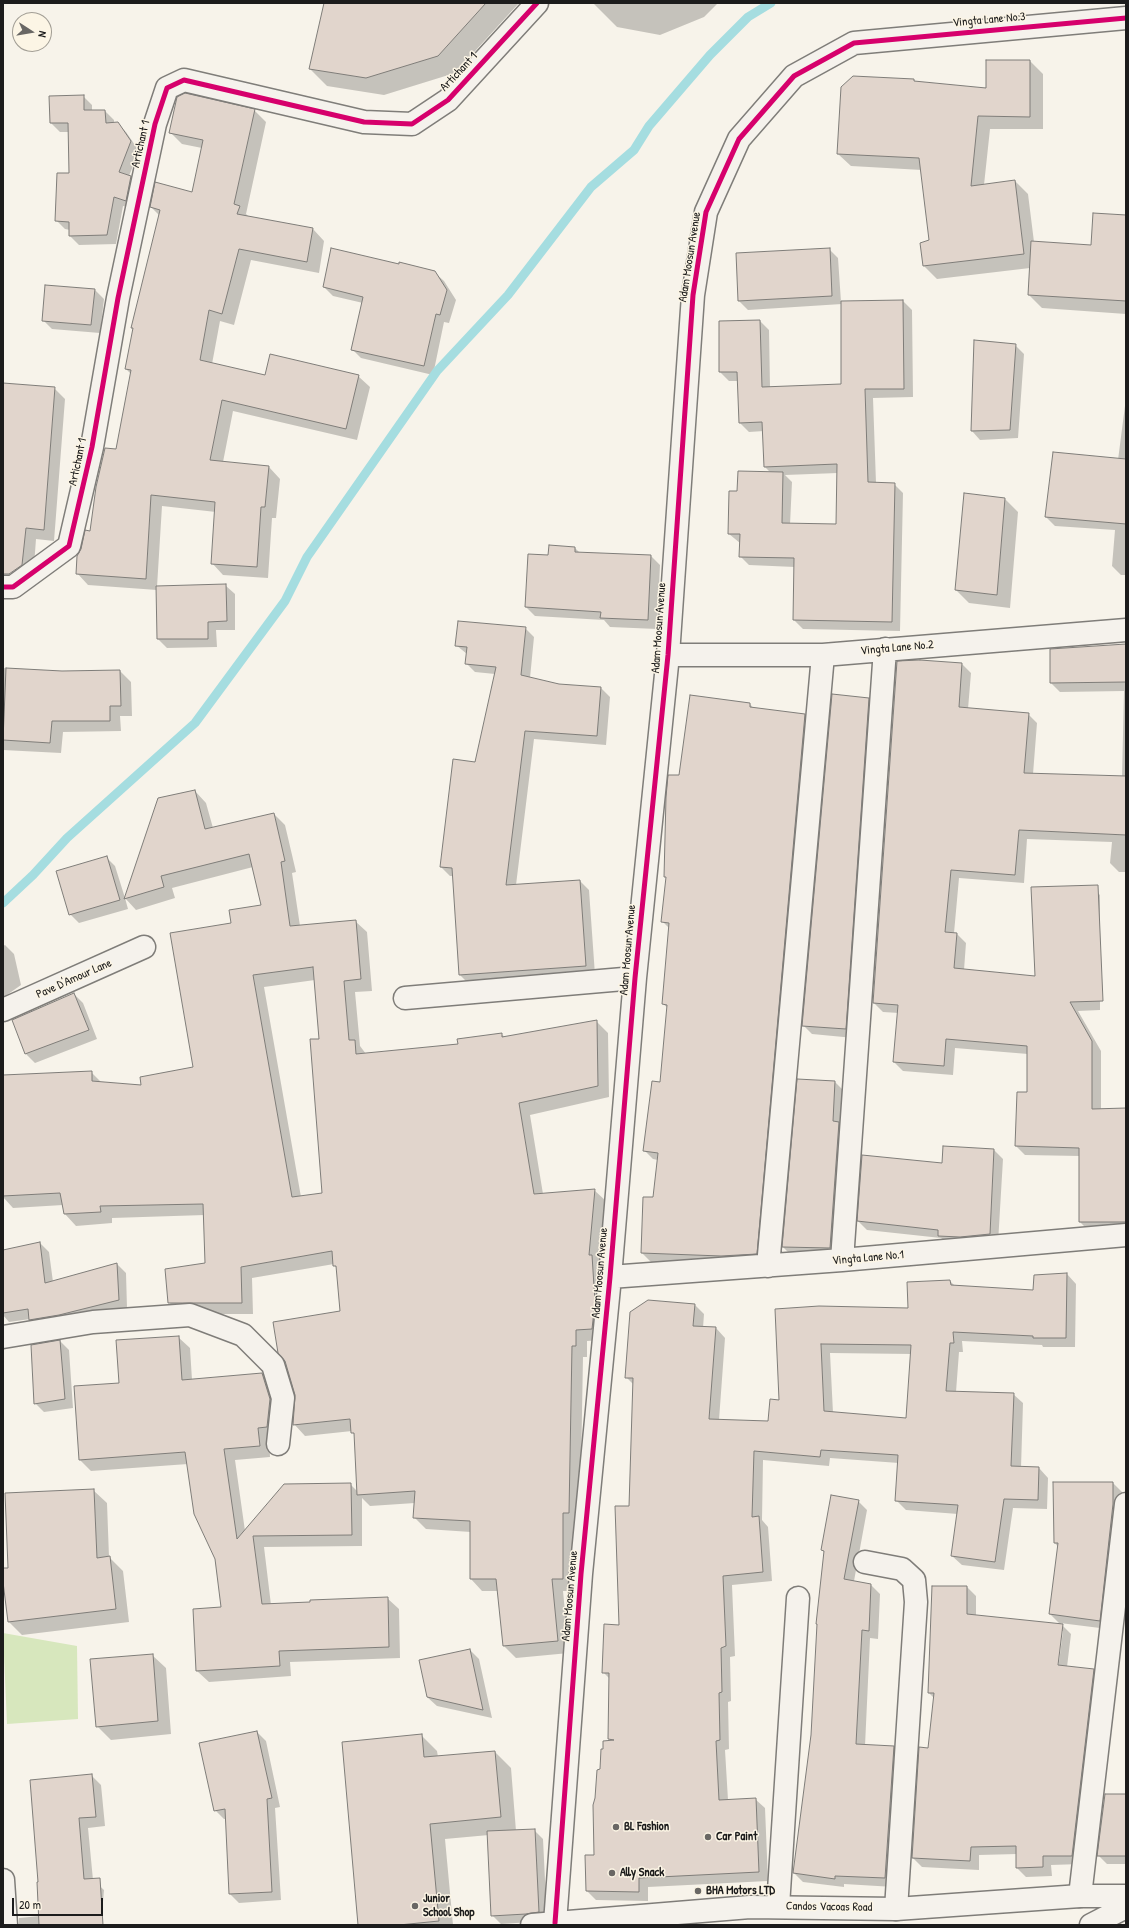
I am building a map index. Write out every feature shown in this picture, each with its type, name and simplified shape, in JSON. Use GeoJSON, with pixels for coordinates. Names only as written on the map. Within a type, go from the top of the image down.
{"type":"FeatureCollection","features":[{"type":"Feature","properties":{"kind":"street","name":"Artichant 1"},"geometry":{"type":"LineString","coordinates":[[3,587],[13,587],[69,546],[92,447],[118,298],[155,124],[167,88],[184,80],[364,122],[412,124],[448,100],[537,3]]}},
{"type":"Feature","properties":{"kind":"street","name":"Vingta Lane No.3"},"geometry":{"type":"LineString","coordinates":[[854,43],[1126,18]]}},
{"type":"Feature","properties":{"kind":"street","name":"Adam Moosun Avenue"},"geometry":{"type":"LineString","coordinates":[[555,1923],[581,1574],[610,1277],[635,978],[668,656],[693,295],[706,212],[739,139],[794,76],[854,43]]}},
{"type":"Feature","properties":{"kind":"street","name":"Vingta Lane No.2"},"geometry":{"type":"LineString","coordinates":[[668,656],[823,655],[1126,630]]}},
{"type":"Feature","properties":{"kind":"street"},"geometry":{"type":"LineString","coordinates":[[842,1260],[885,649]]}},
{"type":"Feature","properties":{"kind":"street"},"geometry":{"type":"LineString","coordinates":[[768,1266],[823,655]]}},
{"type":"Feature","properties":{"kind":"street","name":"Pave D'Amour Lane"},"geometry":{"type":"LineString","coordinates":[[3,1010],[144,947]]}},
{"type":"Feature","properties":{"kind":"street"},"geometry":{"type":"LineString","coordinates":[[404,998],[635,978]]}},
{"type":"Feature","properties":{"kind":"street","name":"Vingta Lane No.1"},"geometry":{"type":"LineString","coordinates":[[610,1277],[842,1260],[1126,1235]]}},
{"type":"Feature","properties":{"kind":"street"},"geometry":{"type":"LineString","coordinates":[[3,1337],[93,1322],[190,1315],[243,1335],[273,1365],[282,1398],[278,1444]]}},
{"type":"Feature","properties":{"kind":"street"},"geometry":{"type":"LineString","coordinates":[[1080,1896],[1126,1504]]}},
{"type":"Feature","properties":{"kind":"street"},"geometry":{"type":"LineString","coordinates":[[865,1562],[902,1570],[914,1580],[916,1602],[896,1909]]}},
{"type":"Feature","properties":{"kind":"street"},"geometry":{"type":"LineString","coordinates":[[778,1906],[798,1598]]}},
{"type":"Feature","properties":{"kind":"street"},"geometry":{"type":"LineString","coordinates":[[3,1880],[6,1925]]}},
{"type":"Feature","properties":{"kind":"street","name":"Candos Vacoas Road"},"geometry":{"type":"LineString","coordinates":[[532,1925],[778,1906],[896,1909],[1080,1896],[1126,1896]]}},
{"type":"Feature","properties":{"kind":"street"},"geometry":{"type":"LineString","coordinates":[[1091,1925],[1126,1907]]}},
{"type":"Feature","properties":{"kind":"green space"},"geometry":{"type":"Polygon","coordinates":[[[3,1633],[77,1646],[78,1719],[7,1724],[3,1633]]]}},
{"type":"Feature","properties":{"kind":"building"},"geometry":{"type":"Polygon","coordinates":[[[324,3],[486,3],[438,56],[366,78],[309,69],[324,3]]]}},
{"type":"Feature","properties":{"kind":"building"},"geometry":{"type":"Polygon","coordinates":[[[986,60],[1030,60],[1030,117],[978,116],[971,186],[1015,180],[1024,254],[923,266],[920,243],[929,240],[919,158],[837,154],[841,87],[853,76],[914,79],[914,81],[986,88],[986,60]]]}},
{"type":"Feature","properties":{"kind":"building"},"geometry":{"type":"Polygon","coordinates":[[[185,93],[255,109],[234,204],[240,206],[237,214],[313,228],[307,262],[239,249],[222,314],[209,310],[200,360],[265,375],[270,354],[359,375],[346,429],[222,400],[210,460],[269,466],[265,507],[261,507],[257,567],[211,564],[215,502],[151,495],[146,579],[76,574],[77,556],[81,549],[85,530],[90,531],[96,487],[105,448],[116,449],[131,370],[125,369],[133,328],[131,328],[160,210],[150,207],[155,182],[192,192],[203,140],[169,133],[177,97],[185,93]]]}},
{"type":"Feature","properties":{"kind":"building"},"geometry":{"type":"Polygon","coordinates":[[[84,95],[84,110],[105,110],[106,123],[118,122],[131,141],[119,172],[131,176],[126,201],[114,197],[107,235],[69,236],[69,222],[55,221],[57,173],[69,173],[68,123],[50,123],[49,96],[84,95]]]}},
{"type":"Feature","properties":{"kind":"building"},"geometry":{"type":"Polygon","coordinates":[[[1093,213],[1126,215],[1126,301],[1028,295],[1031,241],[1091,245],[1093,213]]]}},
{"type":"Feature","properties":{"kind":"building"},"geometry":{"type":"Polygon","coordinates":[[[331,248],[435,271],[447,290],[440,315],[436,314],[424,366],[351,350],[363,297],[323,287],[331,248]]]}},
{"type":"Feature","properties":{"kind":"building"},"geometry":{"type":"Polygon","coordinates":[[[830,248],[832,296],[738,301],[736,253],[830,248]]]}},
{"type":"Feature","properties":{"kind":"building"},"geometry":{"type":"Polygon","coordinates":[[[45,285],[95,289],[91,325],[42,321],[45,285]]]}},
{"type":"Feature","properties":{"kind":"building"},"geometry":{"type":"Polygon","coordinates":[[[903,300],[904,389],[865,389],[868,482],[895,483],[892,622],[793,620],[794,558],[739,557],[740,534],[728,534],[729,491],[737,491],[738,471],[783,472],[782,523],[836,524],[837,464],[764,467],[762,422],[739,423],[737,372],[719,372],[719,321],[760,320],[762,387],[841,384],[841,301],[903,300]]]}},
{"type":"Feature","properties":{"kind":"building"},"geometry":{"type":"Polygon","coordinates":[[[974,340],[1016,344],[1010,430],[971,431],[974,340]]]}},
{"type":"Feature","properties":{"kind":"building"},"geometry":{"type":"Polygon","coordinates":[[[3,383],[55,387],[44,530],[26,528],[22,565],[9,574],[3,574],[3,383]]]}},
{"type":"Feature","properties":{"kind":"building"},"geometry":{"type":"Polygon","coordinates":[[[1053,452],[1126,459],[1126,524],[1045,517],[1053,452]]]}},
{"type":"Feature","properties":{"kind":"building"},"geometry":{"type":"Polygon","coordinates":[[[964,493],[1005,498],[997,595],[955,590],[964,493]]]}},
{"type":"Feature","properties":{"kind":"building"},"geometry":{"type":"Polygon","coordinates":[[[549,545],[575,547],[575,552],[651,555],[648,620],[600,618],[601,612],[525,607],[528,554],[548,555],[549,545]]]}},
{"type":"Feature","properties":{"kind":"building"},"geometry":{"type":"Polygon","coordinates":[[[226,584],[227,621],[208,622],[208,639],[157,639],[156,586],[226,584]]]}},
{"type":"Feature","properties":{"kind":"building"},"geometry":{"type":"Polygon","coordinates":[[[458,621],[526,627],[521,675],[559,684],[601,687],[597,736],[525,731],[506,885],[580,880],[586,966],[459,975],[452,868],[440,867],[453,759],[475,762],[496,667],[465,664],[467,647],[455,646],[458,621]]]}},
{"type":"Feature","properties":{"kind":"building"},"geometry":{"type":"Polygon","coordinates":[[[1126,644],[1126,682],[1050,683],[1050,649],[1126,644]]]}},
{"type":"Feature","properties":{"kind":"building"},"geometry":{"type":"Polygon","coordinates":[[[920,660],[962,663],[959,707],[1029,713],[1024,773],[1126,776],[1126,835],[1019,830],[1015,875],[951,870],[945,932],[957,933],[954,968],[1035,976],[1031,887],[1098,885],[1103,1001],[1070,1002],[1092,1041],[1092,1109],[1126,1108],[1126,1222],[1079,1222],[1079,1148],[1015,1146],[1017,1092],[1027,1092],[1027,1046],[946,1039],[944,1066],[893,1062],[898,1005],[873,1003],[897,661],[920,660]]]}},
{"type":"Feature","properties":{"kind":"building"},"geometry":{"type":"Polygon","coordinates":[[[6,668],[62,671],[120,670],[121,706],[110,706],[110,721],[52,721],[50,743],[3,740],[6,668]]]}},
{"type":"Feature","properties":{"kind":"building"},"geometry":{"type":"Polygon","coordinates":[[[832,694],[869,698],[846,1029],[802,1026],[832,694]]]}},
{"type":"Feature","properties":{"kind":"building"},"geometry":{"type":"Polygon","coordinates":[[[690,695],[750,703],[750,707],[805,714],[757,1254],[721,1256],[641,1253],[643,1197],[653,1197],[658,1153],[643,1151],[652,1081],[660,1082],[667,1005],[662,1004],[669,923],[661,922],[666,877],[664,877],[666,797],[668,775],[679,775],[690,695]]]}},
{"type":"Feature","properties":{"kind":"building"},"geometry":{"type":"Polygon","coordinates":[[[195,790],[205,829],[274,813],[285,861],[281,862],[290,926],[356,920],[361,979],[344,981],[349,1040],[355,1040],[356,1054],[458,1044],[457,1039],[502,1033],[502,1037],[597,1020],[598,1086],[519,1103],[534,1194],[595,1189],[589,1255],[592,1255],[595,1302],[592,1329],[576,1330],[576,1346],[572,1346],[569,1513],[563,1513],[563,1579],[552,1579],[558,1641],[503,1646],[496,1579],[470,1579],[470,1521],[413,1518],[415,1491],[357,1495],[354,1433],[351,1433],[350,1419],[293,1425],[295,1395],[285,1361],[278,1353],[273,1322],[340,1311],[336,1266],[333,1266],[332,1251],[241,1267],[242,1303],[168,1303],[165,1269],[205,1263],[203,1204],[100,1206],[101,1212],[64,1214],[60,1193],[3,1196],[3,1075],[92,1071],[92,1081],[141,1085],[140,1077],[193,1067],[170,933],[231,923],[229,910],[261,905],[249,854],[161,876],[164,887],[124,899],[158,798],[195,790]],[[313,967],[253,975],[292,1197],[322,1193],[310,1039],[319,1039],[313,967]]]}},
{"type":"Feature","properties":{"kind":"building"},"geometry":{"type":"Polygon","coordinates":[[[107,856],[120,900],[69,915],[56,871],[107,856]]]}},
{"type":"Feature","properties":{"kind":"building"},"geometry":{"type":"Polygon","coordinates":[[[74,993],[89,1030],[25,1054],[12,1020],[74,993]]]}},
{"type":"Feature","properties":{"kind":"building"},"geometry":{"type":"Polygon","coordinates":[[[797,1079],[835,1081],[833,1121],[839,1122],[830,1248],[782,1247],[797,1079]]]}},
{"type":"Feature","properties":{"kind":"building"},"geometry":{"type":"Polygon","coordinates":[[[943,1146],[994,1149],[990,1234],[960,1237],[938,1236],[938,1230],[857,1221],[862,1155],[942,1163],[943,1146]]]}},
{"type":"Feature","properties":{"kind":"building"},"geometry":{"type":"Polygon","coordinates":[[[40,1242],[45,1283],[117,1263],[119,1300],[59,1315],[29,1320],[28,1309],[3,1313],[3,1250],[40,1242]]]}},
{"type":"Feature","properties":{"kind":"building"},"geometry":{"type":"Polygon","coordinates":[[[1067,1273],[1066,1338],[1033,1338],[1033,1336],[953,1332],[954,1343],[950,1343],[946,1391],[1014,1393],[1011,1466],[1039,1467],[1038,1500],[1004,1499],[995,1562],[951,1556],[958,1505],[895,1501],[898,1455],[821,1450],[820,1457],[754,1451],[752,1517],[759,1516],[763,1572],[723,1576],[726,1646],[721,1648],[722,1692],[719,1693],[720,1740],[716,1741],[719,1800],[756,1798],[759,1872],[639,1878],[639,1892],[586,1891],[585,1855],[594,1855],[593,1805],[597,1770],[600,1769],[603,1741],[614,1740],[608,1739],[609,1673],[602,1673],[604,1624],[619,1625],[615,1506],[629,1506],[633,1378],[625,1378],[630,1312],[648,1300],[695,1304],[693,1326],[716,1327],[709,1419],[768,1421],[770,1399],[779,1400],[775,1309],[819,1306],[908,1308],[907,1282],[950,1280],[951,1285],[1033,1290],[1034,1275],[1067,1273]],[[821,1344],[824,1411],[906,1418],[911,1345],[821,1344]]]}},
{"type":"Feature","properties":{"kind":"building"},"geometry":{"type":"Polygon","coordinates":[[[179,1336],[182,1380],[262,1373],[270,1399],[267,1427],[258,1428],[260,1446],[224,1449],[237,1539],[284,1484],[351,1483],[352,1535],[253,1536],[262,1604],[310,1602],[310,1600],[388,1597],[389,1647],[279,1651],[280,1666],[196,1671],[193,1609],[221,1607],[215,1559],[194,1514],[185,1452],[79,1460],[74,1386],[119,1383],[116,1340],[179,1336]]]}},
{"type":"Feature","properties":{"kind":"building"},"geometry":{"type":"Polygon","coordinates":[[[60,1340],[65,1399],[34,1404],[31,1345],[60,1340]]]}},
{"type":"Feature","properties":{"kind":"building"},"geometry":{"type":"Polygon","coordinates":[[[1053,1482],[1113,1482],[1113,1504],[1100,1621],[1049,1614],[1058,1543],[1054,1543],[1053,1482]]]}},
{"type":"Feature","properties":{"kind":"building"},"geometry":{"type":"Polygon","coordinates":[[[94,1489],[97,1558],[110,1556],[116,1609],[8,1622],[3,1582],[3,1568],[8,1568],[5,1493],[94,1489]]]}},
{"type":"Feature","properties":{"kind":"building"},"geometry":{"type":"Polygon","coordinates":[[[831,1495],[859,1500],[844,1579],[871,1584],[869,1631],[862,1630],[856,1744],[894,1746],[885,1878],[835,1876],[835,1879],[793,1873],[811,1735],[816,1624],[824,1551],[821,1550],[831,1495]]]}},
{"type":"Feature","properties":{"kind":"building"},"geometry":{"type":"Polygon","coordinates":[[[932,1586],[967,1586],[967,1614],[1063,1624],[1058,1665],[1094,1669],[1072,1856],[1043,1856],[1043,1867],[1016,1868],[1016,1846],[971,1847],[970,1861],[912,1858],[919,1747],[928,1748],[934,1693],[928,1693],[932,1586]]]}},
{"type":"Feature","properties":{"kind":"building"},"geometry":{"type":"Polygon","coordinates":[[[470,1649],[483,1710],[427,1697],[419,1660],[470,1649]]]}},
{"type":"Feature","properties":{"kind":"building"},"geometry":{"type":"Polygon","coordinates":[[[153,1654],[158,1721],[96,1727],[90,1659],[153,1654]]]}},
{"type":"Feature","properties":{"kind":"building"},"geometry":{"type":"Polygon","coordinates":[[[257,1731],[272,1798],[267,1799],[272,1892],[229,1894],[225,1809],[214,1811],[199,1743],[257,1731]]]}},
{"type":"Feature","properties":{"kind":"building"},"geometry":{"type":"Polygon","coordinates":[[[422,1734],[424,1757],[495,1751],[501,1817],[430,1824],[439,1921],[399,1925],[358,1925],[342,1742],[422,1734]]]}},
{"type":"Feature","properties":{"kind":"building"},"geometry":{"type":"Polygon","coordinates":[[[92,1774],[96,1817],[79,1818],[84,1879],[100,1878],[103,1925],[39,1925],[38,1882],[30,1780],[92,1774]]]}},
{"type":"Feature","properties":{"kind":"building"},"geometry":{"type":"Polygon","coordinates":[[[1105,1794],[1126,1794],[1126,1856],[1097,1856],[1105,1794]]]}},
{"type":"Feature","properties":{"kind":"building"},"geometry":{"type":"Polygon","coordinates":[[[535,1829],[539,1912],[491,1916],[487,1831],[535,1829]]]}},
{"type":"Feature","properties":{"kind":"waterway"},"geometry":{"type":"LineString","coordinates":[[3,903],[33,875],[67,838],[195,723],[285,601],[307,557],[437,371],[508,295],[591,187],[634,150],[649,126],[710,55],[748,17],[771,3]]}},
{"type":"Feature","properties":{"kind":"cycle path"},"geometry":{"type":"LineString","coordinates":[[3,587],[13,587],[69,546],[92,447],[118,298],[155,124],[167,88],[184,80],[364,122],[412,124],[448,100],[537,3]]}},
{"type":"Feature","properties":{"kind":"cycle path"},"geometry":{"type":"LineString","coordinates":[[555,1923],[581,1574],[610,1277],[635,978],[668,655],[693,295],[706,212],[739,139],[794,76],[854,43],[1126,18]]}},
{"type":"Feature","properties":{"kind":"place","name":"BL Fashion"},"geometry":{"type":"Point","coordinates":[616,1827]}},
{"type":"Feature","properties":{"kind":"place","name":"Car Paint"},"geometry":{"type":"Point","coordinates":[708,1837]}},
{"type":"Feature","properties":{"kind":"place","name":"Ally Snack"},"geometry":{"type":"Point","coordinates":[612,1873]}},
{"type":"Feature","properties":{"kind":"place","name":"BHA Motors LTD"},"geometry":{"type":"Point","coordinates":[698,1891]}},
{"type":"Feature","properties":{"kind":"place","name":"Junior School Shop"},"geometry":{"type":"Point","coordinates":[415,1906]}}]}
